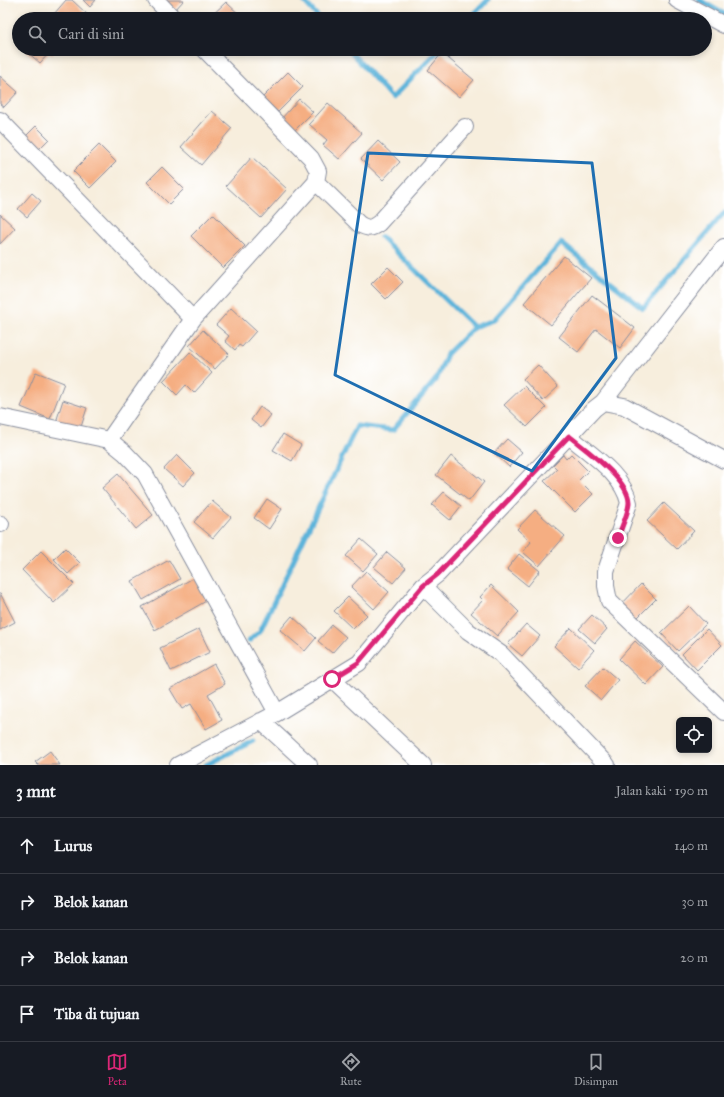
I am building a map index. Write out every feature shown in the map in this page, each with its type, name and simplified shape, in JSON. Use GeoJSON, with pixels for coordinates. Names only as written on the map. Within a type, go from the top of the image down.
{"type":"FeatureCollection","features":[{"type":"Feature","properties":{"kind":"street"},"geometry":{"type":"LineString","coordinates":[[156,0],[167,12]]}},
{"type":"Feature","properties":{"kind":"street"},"geometry":{"type":"LineString","coordinates":[[677,0],[700,12]]}},
{"type":"Feature","properties":{"kind":"street"},"geometry":{"type":"LineString","coordinates":[[712,19],[724,25]]}},
{"type":"Feature","properties":{"kind":"street"},"geometry":{"type":"LineString","coordinates":[[109,440],[193,319],[316,182],[318,171],[311,158],[211,56]]}},
{"type":"Feature","properties":{"kind":"street"},"geometry":{"type":"LineString","coordinates":[[0,120],[193,319]]}},
{"type":"Feature","properties":{"kind":"street"},"geometry":{"type":"LineString","coordinates":[[316,182],[359,224],[365,228],[371,228],[379,223],[464,127]]}},
{"type":"Feature","properties":{"kind":"street"},"geometry":{"type":"LineString","coordinates":[[186,763],[277,713],[358,663],[423,586],[438,574],[594,409],[603,402],[724,247]]}},
{"type":"Feature","properties":{"kind":"street"},"geometry":{"type":"LineString","coordinates":[[603,402],[624,406],[724,460]]}},
{"type":"Feature","properties":{"kind":"street"},"geometry":{"type":"LineString","coordinates":[[0,417],[109,440],[125,453],[145,474],[277,713]]}},
{"type":"Feature","properties":{"kind":"street"},"geometry":{"type":"LineString","coordinates":[[569,436],[615,476],[627,493],[629,503],[606,571],[606,586],[609,601],[724,712]]}},
{"type":"Feature","properties":{"kind":"street"},"geometry":{"type":"LineString","coordinates":[[423,586],[468,631],[501,654],[607,765]]}},
{"type":"Feature","properties":{"kind":"street"},"geometry":{"type":"LineString","coordinates":[[332,679],[423,765]]}},
{"type":"Feature","properties":{"kind":"street"},"geometry":{"type":"LineString","coordinates":[[261,721],[309,765]]}},
{"type":"Feature","properties":{"kind":"highlighted area"},"geometry":{"type":"Polygon","coordinates":[[[368,153],[592,163],[616,358],[532,471],[335,375],[368,153]]]}},
{"type":"Feature","properties":{"kind":"building"},"geometry":{"type":"Polygon","coordinates":[[[66,0],[72,0],[85,12],[56,12],[66,0]]]}},
{"type":"Feature","properties":{"kind":"building"},"geometry":{"type":"Polygon","coordinates":[[[83,0],[96,0],[90,7],[83,0]]]}},
{"type":"Feature","properties":{"kind":"building"},"geometry":{"type":"Polygon","coordinates":[[[163,0],[184,0],[175,10],[163,0]]]}},
{"type":"Feature","properties":{"kind":"building"},"geometry":{"type":"Polygon","coordinates":[[[226,2],[237,12],[215,12],[226,2]]]}},
{"type":"Feature","properties":{"kind":"building"},"geometry":{"type":"Polygon","coordinates":[[[32,56],[46,56],[40,63],[32,56]]]}},
{"type":"Feature","properties":{"kind":"building"},"geometry":{"type":"Polygon","coordinates":[[[440,56],[446,56],[474,80],[459,97],[428,70],[440,56]]]}},
{"type":"Feature","properties":{"kind":"building"},"geometry":{"type":"Polygon","coordinates":[[[288,72],[303,87],[278,112],[263,97],[288,72]]]}},
{"type":"Feature","properties":{"kind":"building"},"geometry":{"type":"Polygon","coordinates":[[[0,76],[18,92],[4,107],[0,104],[0,76]]]}},
{"type":"Feature","properties":{"kind":"building"},"geometry":{"type":"Polygon","coordinates":[[[299,99],[313,112],[294,131],[281,119],[299,99]]]}},
{"type":"Feature","properties":{"kind":"building"},"geometry":{"type":"Polygon","coordinates":[[[328,103],[362,133],[339,159],[323,145],[327,140],[309,124],[328,103]]]}},
{"type":"Feature","properties":{"kind":"building"},"geometry":{"type":"Polygon","coordinates":[[[212,111],[232,128],[201,165],[181,147],[212,111]]]}},
{"type":"Feature","properties":{"kind":"building"},"geometry":{"type":"Polygon","coordinates":[[[36,126],[49,139],[36,152],[23,139],[36,126]]]}},
{"type":"Feature","properties":{"kind":"building"},"geometry":{"type":"Polygon","coordinates":[[[378,141],[400,162],[383,180],[361,159],[378,141]]]}},
{"type":"Feature","properties":{"kind":"building"},"geometry":{"type":"Polygon","coordinates":[[[99,145],[116,162],[90,188],[73,171],[99,145]]]}},
{"type":"Feature","properties":{"kind":"building"},"geometry":{"type":"Polygon","coordinates":[[[252,157],[287,189],[261,218],[226,186],[252,157]]]}},
{"type":"Feature","properties":{"kind":"building"},"geometry":{"type":"Polygon","coordinates":[[[162,167],[184,189],[169,204],[147,182],[162,167]]]}},
{"type":"Feature","properties":{"kind":"building"},"geometry":{"type":"Polygon","coordinates":[[[32,193],[41,201],[27,217],[18,209],[32,193]]]}},
{"type":"Feature","properties":{"kind":"building"},"geometry":{"type":"Polygon","coordinates":[[[0,214],[15,228],[0,244],[0,214]]]}},
{"type":"Feature","properties":{"kind":"building"},"geometry":{"type":"Polygon","coordinates":[[[213,214],[245,246],[223,268],[191,236],[213,214]]]}},
{"type":"Feature","properties":{"kind":"building"},"geometry":{"type":"Polygon","coordinates":[[[564,256],[591,278],[551,325],[524,303],[564,256]]]}},
{"type":"Feature","properties":{"kind":"building"},"geometry":{"type":"Polygon","coordinates":[[[388,267],[403,282],[386,299],[371,284],[388,267]]]}},
{"type":"Feature","properties":{"kind":"building"},"geometry":{"type":"Polygon","coordinates":[[[592,295],[635,328],[620,348],[596,329],[578,352],[559,337],[592,295]]]}},
{"type":"Feature","properties":{"kind":"building"},"geometry":{"type":"Polygon","coordinates":[[[231,308],[256,331],[242,347],[239,345],[235,350],[225,341],[229,336],[216,325],[231,308]]]}},
{"type":"Feature","properties":{"kind":"building"},"geometry":{"type":"Polygon","coordinates":[[[203,330],[229,354],[215,369],[189,346],[203,330]]]}},
{"type":"Feature","properties":{"kind":"building"},"geometry":{"type":"Polygon","coordinates":[[[190,352],[212,373],[194,393],[186,385],[177,395],[163,381],[190,352]]]}},
{"type":"Feature","properties":{"kind":"building"},"geometry":{"type":"Polygon","coordinates":[[[538,365],[558,387],[543,401],[523,379],[538,365]]]}},
{"type":"Feature","properties":{"kind":"building"},"geometry":{"type":"Polygon","coordinates":[[[36,372],[64,383],[50,419],[21,407],[36,372]]]}},
{"type":"Feature","properties":{"kind":"building"},"geometry":{"type":"Polygon","coordinates":[[[524,386],[546,408],[527,427],[504,405],[524,386]]]}},
{"type":"Feature","properties":{"kind":"building"},"geometry":{"type":"Polygon","coordinates":[[[63,400],[87,408],[80,430],[56,422],[63,400]]]}},
{"type":"Feature","properties":{"kind":"building"},"geometry":{"type":"Polygon","coordinates":[[[260,407],[271,415],[261,428],[251,420],[260,407]]]}},
{"type":"Feature","properties":{"kind":"building"},"geometry":{"type":"Polygon","coordinates":[[[283,434],[301,445],[292,461],[273,450],[283,434]]]}},
{"type":"Feature","properties":{"kind":"building"},"geometry":{"type":"Polygon","coordinates":[[[507,439],[522,452],[509,467],[494,453],[507,439]]]}},
{"type":"Feature","properties":{"kind":"building"},"geometry":{"type":"Polygon","coordinates":[[[571,454],[588,471],[579,480],[593,494],[575,512],[544,481],[557,469],[553,465],[563,455],[566,459],[571,454]]]}},
{"type":"Feature","properties":{"kind":"building"},"geometry":{"type":"Polygon","coordinates":[[[177,455],[195,473],[183,486],[164,469],[177,455]]]}},
{"type":"Feature","properties":{"kind":"building"},"geometry":{"type":"Polygon","coordinates":[[[451,456],[484,482],[469,501],[436,475],[451,456]]]}},
{"type":"Feature","properties":{"kind":"building"},"geometry":{"type":"Polygon","coordinates":[[[118,474],[153,515],[136,529],[102,488],[118,474]]]}},
{"type":"Feature","properties":{"kind":"building"},"geometry":{"type":"Polygon","coordinates":[[[444,492],[461,506],[450,520],[432,505],[444,492]]]}},
{"type":"Feature","properties":{"kind":"building"},"geometry":{"type":"Polygon","coordinates":[[[267,499],[282,509],[269,529],[254,518],[267,499]]]}},
{"type":"Feature","properties":{"kind":"building"},"geometry":{"type":"Polygon","coordinates":[[[212,501],[231,517],[213,538],[194,522],[212,501]]]}},
{"type":"Feature","properties":{"kind":"building"},"geometry":{"type":"Polygon","coordinates":[[[664,503],[694,531],[677,549],[647,521],[664,503]]]}},
{"type":"Feature","properties":{"kind":"building"},"geometry":{"type":"Polygon","coordinates":[[[535,510],[565,536],[539,566],[523,552],[531,542],[517,529],[535,510]]]}},
{"type":"Feature","properties":{"kind":"building"},"geometry":{"type":"Polygon","coordinates":[[[361,539],[378,554],[363,571],[346,556],[361,539]]]}},
{"type":"Feature","properties":{"kind":"building"},"geometry":{"type":"Polygon","coordinates":[[[65,548],[80,563],[68,574],[54,559],[65,548]]]}},
{"type":"Feature","properties":{"kind":"building"},"geometry":{"type":"Polygon","coordinates":[[[41,551],[74,584],[54,603],[22,570],[41,551]]]}},
{"type":"Feature","properties":{"kind":"building"},"geometry":{"type":"Polygon","coordinates":[[[387,552],[406,568],[393,583],[374,567],[387,552]]]}},
{"type":"Feature","properties":{"kind":"building"},"geometry":{"type":"Polygon","coordinates":[[[519,554],[540,571],[528,586],[507,569],[519,554]]]}},
{"type":"Feature","properties":{"kind":"building"},"geometry":{"type":"Polygon","coordinates":[[[169,560],[180,579],[143,600],[132,581],[169,560]]]}},
{"type":"Feature","properties":{"kind":"building"},"geometry":{"type":"Polygon","coordinates":[[[366,571],[389,592],[374,609],[351,587],[366,571]]]}},
{"type":"Feature","properties":{"kind":"building"},"geometry":{"type":"Polygon","coordinates":[[[195,577],[208,600],[155,630],[142,607],[195,577]]]}},
{"type":"Feature","properties":{"kind":"building"},"geometry":{"type":"Polygon","coordinates":[[[641,584],[656,599],[633,622],[618,608],[641,584]]]}},
{"type":"Feature","properties":{"kind":"building"},"geometry":{"type":"Polygon","coordinates":[[[491,585],[519,612],[497,636],[471,613],[483,600],[480,597],[491,585]]]}},
{"type":"Feature","properties":{"kind":"building"},"geometry":{"type":"Polygon","coordinates":[[[0,593],[15,622],[0,630],[0,593]]]}},
{"type":"Feature","properties":{"kind":"building"},"geometry":{"type":"Polygon","coordinates":[[[348,597],[367,615],[353,629],[334,611],[348,597]]]}},
{"type":"Feature","properties":{"kind":"building"},"geometry":{"type":"Polygon","coordinates":[[[689,606],[706,624],[678,651],[661,633],[689,606]]]}},
{"type":"Feature","properties":{"kind":"building"},"geometry":{"type":"Polygon","coordinates":[[[592,615],[607,629],[595,643],[579,629],[592,615]]]}},
{"type":"Feature","properties":{"kind":"building"},"geometry":{"type":"Polygon","coordinates":[[[292,616],[316,638],[305,651],[280,630],[292,616]]]}},
{"type":"Feature","properties":{"kind":"building"},"geometry":{"type":"Polygon","coordinates":[[[526,624],[540,636],[522,656],[508,644],[526,624]]]}},
{"type":"Feature","properties":{"kind":"building"},"geometry":{"type":"Polygon","coordinates":[[[332,625],[346,637],[332,653],[318,641],[332,625]]]}},
{"type":"Feature","properties":{"kind":"building"},"geometry":{"type":"Polygon","coordinates":[[[571,628],[594,650],[578,668],[554,646],[571,628]]]}},
{"type":"Feature","properties":{"kind":"building"},"geometry":{"type":"Polygon","coordinates":[[[199,629],[210,652],[171,671],[160,648],[199,629]]]}},
{"type":"Feature","properties":{"kind":"building"},"geometry":{"type":"Polygon","coordinates":[[[707,629],[722,645],[697,670],[682,654],[707,629]]]}},
{"type":"Feature","properties":{"kind":"building"},"geometry":{"type":"Polygon","coordinates":[[[635,641],[663,667],[646,685],[619,659],[635,641]]]}},
{"type":"Feature","properties":{"kind":"building"},"geometry":{"type":"Polygon","coordinates":[[[214,664],[225,684],[208,694],[222,720],[206,729],[191,704],[182,709],[170,689],[214,664]]]}},
{"type":"Feature","properties":{"kind":"building"},"geometry":{"type":"Polygon","coordinates":[[[603,667],[618,680],[601,700],[585,686],[603,667]]]}},
{"type":"Feature","properties":{"kind":"building"},"geometry":{"type":"Polygon","coordinates":[[[50,751],[60,765],[38,765],[35,762],[50,751]]]}},
{"type":"Feature","properties":{"kind":"waterway"},"geometry":{"type":"LineString","coordinates":[[303,0],[314,12]]}},
{"type":"Feature","properties":{"kind":"waterway"},"geometry":{"type":"LineString","coordinates":[[476,12],[488,0]]}},
{"type":"Feature","properties":{"kind":"waterway"},"geometry":{"type":"LineString","coordinates":[[699,0],[724,14]]}},
{"type":"Feature","properties":{"kind":"waterway"},"geometry":{"type":"LineString","coordinates":[[354,56],[392,98],[433,56]]}},
{"type":"Feature","properties":{"kind":"waterway"},"geometry":{"type":"LineString","coordinates":[[249,641],[260,631],[357,426],[393,430],[437,378],[447,354],[474,327],[494,320],[561,243],[643,308],[724,213]]}},
{"type":"Feature","properties":{"kind":"waterway"},"geometry":{"type":"LineString","coordinates":[[381,237],[474,327]]}},
{"type":"Feature","properties":{"kind":"waterway"},"geometry":{"type":"LineString","coordinates":[[206,765],[253,741]]}},
{"type":"Feature","properties":{"kind":"route"},"geometry":{"type":"LineString","coordinates":[[332,679],[358,663],[423,586],[438,574],[569,436],[615,476],[620,481],[627,493],[629,503],[618,538]]}}]}
